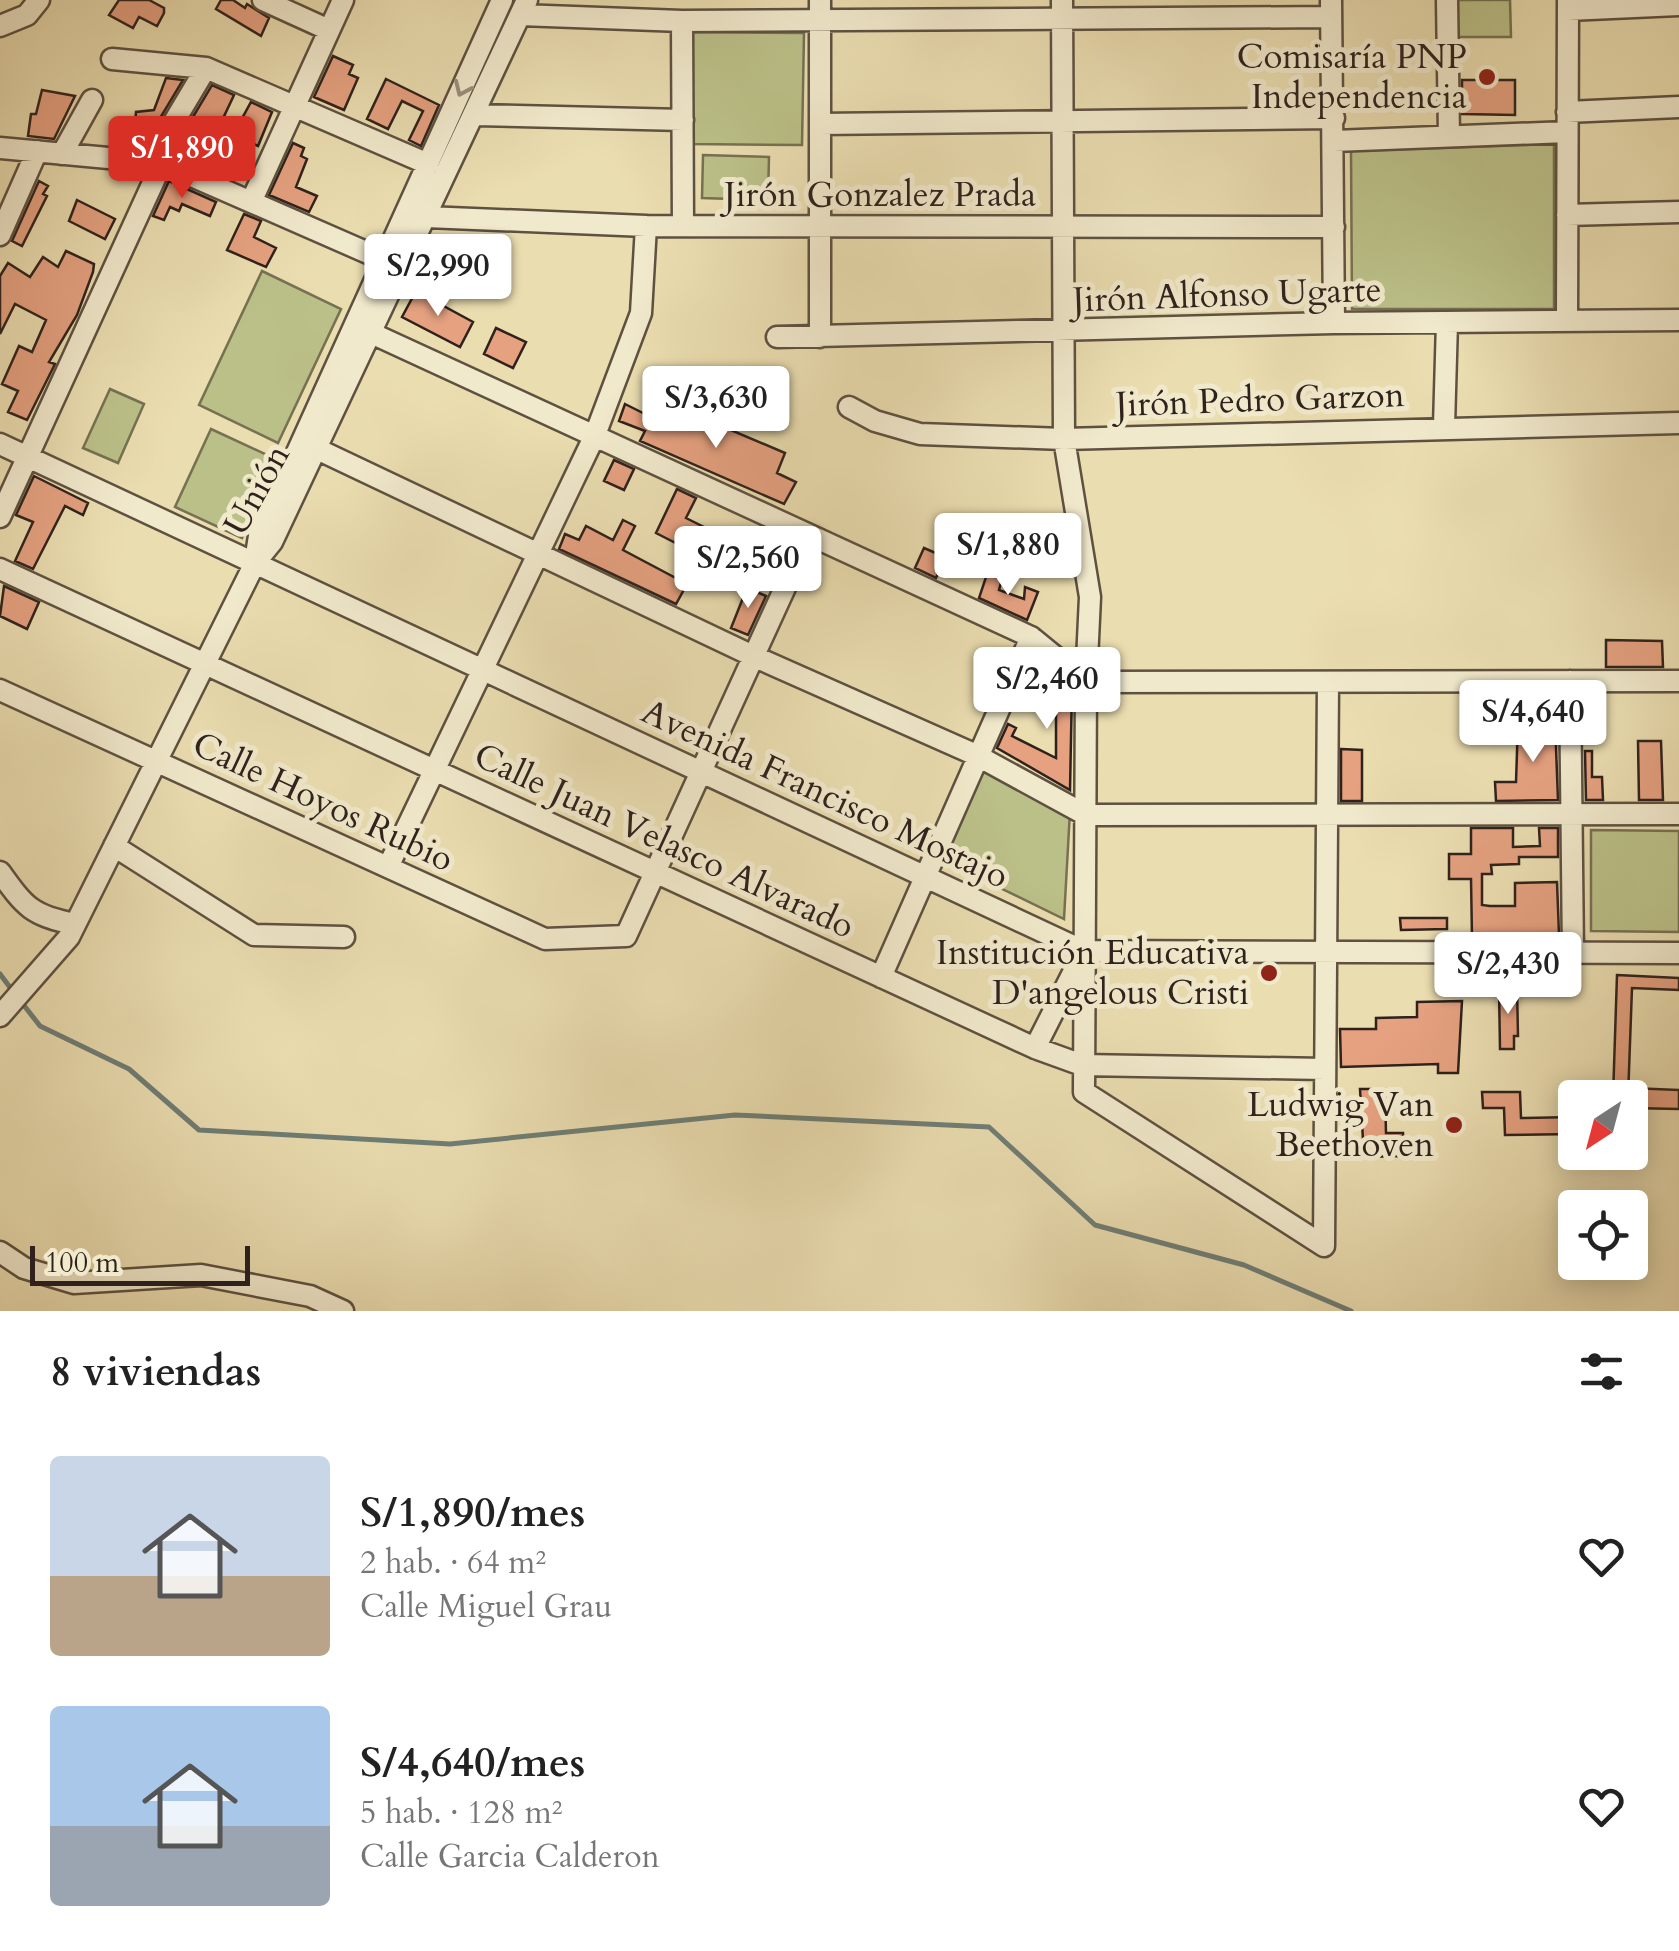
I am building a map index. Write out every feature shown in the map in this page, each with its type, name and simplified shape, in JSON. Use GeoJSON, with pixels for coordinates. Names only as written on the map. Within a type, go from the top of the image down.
{"type":"FeatureCollection","features":[{"type":"Feature","properties":{"kind":"street"},"geometry":{"type":"LineString","coordinates":[[0,26],[27,15],[38,0]]}},
{"type":"Feature","properties":{"kind":"street"},"geometry":{"type":"LineString","coordinates":[[263,0],[329,30]]}},
{"type":"Feature","properties":{"kind":"street"},"geometry":{"type":"LineString","coordinates":[[251,202],[343,0]]}},
{"type":"Feature","properties":{"kind":"street","name":"Unión"},"geometry":{"type":"LineString","coordinates":[[254,564],[259,536],[502,0]]}},
{"type":"Feature","properties":{"kind":"street"},"geometry":{"type":"LineString","coordinates":[[1446,0],[1449,136]]}},
{"type":"Feature","properties":{"kind":"street"},"geometry":{"type":"LineString","coordinates":[[1566,321],[1568,5],[1679,5]]}},
{"type":"Feature","properties":{"kind":"street"},"geometry":{"type":"LineString","coordinates":[[524,8],[682,20],[820,10],[1331,9],[1334,323]]}},
{"type":"Feature","properties":{"kind":"street","name":"Unión"},"geometry":{"type":"LineString","coordinates":[[254,564],[272,542],[524,8]]}},
{"type":"Feature","properties":{"kind":"street"},"geometry":{"type":"LineString","coordinates":[[1062,9],[1064,439],[1090,598],[1084,1092],[1324,1246],[1328,682]]}},
{"type":"Feature","properties":{"kind":"street"},"geometry":{"type":"LineString","coordinates":[[820,10],[820,337]]}},
{"type":"Feature","properties":{"kind":"street"},"geometry":{"type":"LineString","coordinates":[[682,20],[683,226]]}},
{"type":"Feature","properties":{"kind":"street"},"geometry":{"type":"LineString","coordinates":[[112,58],[206,68],[428,164]]}},
{"type":"Feature","properties":{"kind":"street"},"geometry":{"type":"LineString","coordinates":[[0,517],[156,163],[206,68]]}},
{"type":"Feature","properties":{"kind":"street"},"geometry":{"type":"LineString","coordinates":[[62,154],[92,100]]}},
{"type":"Feature","properties":{"kind":"street"},"geometry":{"type":"LineString","coordinates":[[1334,141],[1449,136],[1679,107]]}},
{"type":"Feature","properties":{"kind":"street"},"geometry":{"type":"LineString","coordinates":[[475,115],[682,120]]}},
{"type":"Feature","properties":{"kind":"street"},"geometry":{"type":"LineString","coordinates":[[820,124],[1334,118]]}},
{"type":"Feature","properties":{"kind":"street"},"geometry":{"type":"LineString","coordinates":[[0,148],[156,163],[384,260]]}},
{"type":"Feature","properties":{"kind":"street"},"geometry":{"type":"LineString","coordinates":[[0,235],[37,151]]}},
{"type":"Feature","properties":{"kind":"street"},"geometry":{"type":"LineString","coordinates":[[1567,214],[1679,212]]}},
{"type":"Feature","properties":{"kind":"street","name":"Jirón Gonzalez Prada"},"geometry":{"type":"LineString","coordinates":[[426,218],[646,226],[1334,227]]}},
{"type":"Feature","properties":{"kind":"street"},"geometry":{"type":"LineString","coordinates":[[388,867],[595,435],[641,313],[646,226]]}},
{"type":"Feature","properties":{"kind":"street","name":"Jirón Alfonso Ugarte"},"geometry":{"type":"LineString","coordinates":[[778,337],[1334,323],[1679,320]]}},
{"type":"Feature","properties":{"kind":"street"},"geometry":{"type":"LineString","coordinates":[[1444,426],[1447,322]]}},
{"type":"Feature","properties":{"kind":"street"},"geometry":{"type":"LineString","coordinates":[[371,333],[1031,637],[1086,682],[1679,680]]}},
{"type":"Feature","properties":{"kind":"street","name":"Jirón Pedro Garzon"},"geometry":{"type":"LineString","coordinates":[[849,408],[875,421],[920,434],[1064,439],[1679,422]]}},
{"type":"Feature","properties":{"kind":"street","name":"Avenida Francisco Mostajo"},"geometry":{"type":"LineString","coordinates":[[0,444],[1084,951],[1679,952]]}},
{"type":"Feature","properties":{"kind":"street"},"geometry":{"type":"LineString","coordinates":[[317,449],[753,656],[976,755],[1086,815],[1679,814]]}},
{"type":"Feature","properties":{"kind":"street"},"geometry":{"type":"LineString","coordinates":[[656,872],[809,535]]}},
{"type":"Feature","properties":{"kind":"street"},"geometry":{"type":"LineString","coordinates":[[0,1016],[76,924],[254,564]]}},
{"type":"Feature","properties":{"kind":"street","name":"Calle Juan Velasco Alvarado"},"geometry":{"type":"LineString","coordinates":[[0,569],[1036,1048],[1082,1065],[1325,1068]]}},
{"type":"Feature","properties":{"kind":"street"},"geometry":{"type":"LineString","coordinates":[[880,977],[1031,637]]}},
{"type":"Feature","properties":{"kind":"street"},"geometry":{"type":"LineString","coordinates":[[1570,681],[1573,954]]}},
{"type":"Feature","properties":{"kind":"street","name":"Calle Hoyos Rubio"},"geometry":{"type":"LineString","coordinates":[[0,690],[546,939],[626,936],[656,872]]}},
{"type":"Feature","properties":{"kind":"street"},"geometry":{"type":"LineString","coordinates":[[114,846],[254,935],[344,937]]}},
{"type":"Feature","properties":{"kind":"street"},"geometry":{"type":"LineString","coordinates":[[0,872],[24,905],[42,918],[76,924]]}},
{"type":"Feature","properties":{"kind":"street"},"geometry":{"type":"LineString","coordinates":[[1036,1048],[1084,951]]}},
{"type":"Feature","properties":{"kind":"street"},"geometry":{"type":"LineString","coordinates":[[0,1252],[24,1268],[74,1283],[201,1276],[310,1296],[344,1311]]}},
{"type":"Feature","properties":{"kind":"green space"},"geometry":{"type":"Polygon","coordinates":[[[1457,0],[1510,0],[1511,37],[1458,37],[1457,0]]]}},
{"type":"Feature","properties":{"kind":"green space"},"geometry":{"type":"Polygon","coordinates":[[[691,32],[804,33],[802,145],[691,144],[691,32]]]}},
{"type":"Feature","properties":{"kind":"green space"},"geometry":{"type":"Polygon","coordinates":[[[1554,144],[1554,309],[1352,309],[1351,151],[1554,144]]]}},
{"type":"Feature","properties":{"kind":"green space"},"geometry":{"type":"Polygon","coordinates":[[[703,155],[769,157],[768,200],[702,198],[703,155]]]}},
{"type":"Feature","properties":{"kind":"green space"},"geometry":{"type":"Polygon","coordinates":[[[262,271],[341,309],[278,443],[199,405],[262,271]]]}},
{"type":"Feature","properties":{"kind":"green space"},"geometry":{"type":"Polygon","coordinates":[[[110,389],[144,404],[118,463],[83,448],[110,389]]]}},
{"type":"Feature","properties":{"kind":"green space"},"geometry":{"type":"Polygon","coordinates":[[[211,429],[278,460],[242,538],[175,507],[211,429]]]}},
{"type":"Feature","properties":{"kind":"green space"},"geometry":{"type":"Polygon","coordinates":[[[991,769],[1070,811],[1064,919],[951,864],[946,847],[980,775],[991,769]]]}},
{"type":"Feature","properties":{"kind":"green space"},"geometry":{"type":"Polygon","coordinates":[[[1591,830],[1679,831],[1679,932],[1591,931],[1591,830]]]}},
{"type":"Feature","properties":{"kind":"building"},"geometry":{"type":"Polygon","coordinates":[[[119,0],[149,0],[164,8],[164,13],[157,26],[139,17],[133,28],[109,15],[119,0]]]}},
{"type":"Feature","properties":{"kind":"building"},"geometry":{"type":"Polygon","coordinates":[[[221,0],[233,0],[245,8],[247,4],[269,18],[261,36],[216,9],[221,0]]]}},
{"type":"Feature","properties":{"kind":"building"},"geometry":{"type":"Polygon","coordinates":[[[333,56],[353,65],[349,74],[358,78],[344,110],[314,97],[333,56]]]}},
{"type":"Feature","properties":{"kind":"building"},"geometry":{"type":"Polygon","coordinates":[[[166,78],[183,80],[147,140],[134,138],[136,112],[154,110],[166,78]]]}},
{"type":"Feature","properties":{"kind":"building"},"geometry":{"type":"Polygon","coordinates":[[[386,79],[439,105],[421,146],[409,140],[423,111],[402,101],[388,129],[367,119],[386,79]]]}},
{"type":"Feature","properties":{"kind":"building"},"geometry":{"type":"Polygon","coordinates":[[[1462,80],[1515,80],[1515,115],[1462,114],[1462,80]]]}},
{"type":"Feature","properties":{"kind":"building"},"geometry":{"type":"Polygon","coordinates":[[[212,85],[234,95],[201,165],[172,152],[212,85]]]}},
{"type":"Feature","properties":{"kind":"building"},"geometry":{"type":"Polygon","coordinates":[[[42,90],[75,96],[54,139],[28,136],[31,114],[36,114],[42,90]]]}},
{"type":"Feature","properties":{"kind":"building"},"geometry":{"type":"Polygon","coordinates":[[[251,102],[272,112],[258,146],[233,135],[251,102]]]}},
{"type":"Feature","properties":{"kind":"building"},"geometry":{"type":"Polygon","coordinates":[[[293,143],[304,148],[301,156],[307,159],[296,187],[317,196],[309,212],[269,195],[293,143]]]}},
{"type":"Feature","properties":{"kind":"building"},"geometry":{"type":"Polygon","coordinates":[[[39,181],[48,186],[43,194],[47,196],[22,246],[12,241],[39,181]]]}},
{"type":"Feature","properties":{"kind":"building"},"geometry":{"type":"Polygon","coordinates":[[[169,181],[216,202],[210,216],[182,204],[179,211],[170,207],[164,220],[153,216],[169,181]]]}},
{"type":"Feature","properties":{"kind":"building"},"geometry":{"type":"Polygon","coordinates":[[[77,200],[115,219],[105,239],[69,221],[77,200]]]}},
{"type":"Feature","properties":{"kind":"building"},"geometry":{"type":"Polygon","coordinates":[[[244,214],[261,221],[254,237],[276,248],[266,267],[227,250],[244,214]]]}},
{"type":"Feature","properties":{"kind":"building"},"geometry":{"type":"Polygon","coordinates":[[[66,251],[94,264],[93,272],[77,315],[49,362],[55,364],[27,420],[8,412],[18,391],[2,384],[19,346],[32,352],[46,320],[15,304],[0,334],[0,276],[8,263],[30,277],[43,257],[58,267],[66,251]]]}},
{"type":"Feature","properties":{"kind":"building"},"geometry":{"type":"Polygon","coordinates":[[[416,291],[473,322],[460,347],[402,317],[416,291]]]}},
{"type":"Feature","properties":{"kind":"building"},"geometry":{"type":"Polygon","coordinates":[[[496,328],[526,342],[513,368],[484,354],[496,328]]]}},
{"type":"Feature","properties":{"kind":"building"},"geometry":{"type":"Polygon","coordinates":[[[625,404],[675,429],[684,410],[785,453],[777,473],[796,482],[784,504],[640,441],[645,431],[619,421],[625,404]]]}},
{"type":"Feature","properties":{"kind":"building"},"geometry":{"type":"Polygon","coordinates":[[[614,460],[634,469],[624,490],[604,481],[614,460]]]}},
{"type":"Feature","properties":{"kind":"building"},"geometry":{"type":"Polygon","coordinates":[[[34,476],[88,503],[83,515],[65,506],[33,569],[15,561],[33,522],[16,515],[34,476]]]}},
{"type":"Feature","properties":{"kind":"building"},"geometry":{"type":"Polygon","coordinates":[[[677,489],[696,498],[686,518],[724,537],[711,561],[656,533],[677,489]]]}},
{"type":"Feature","properties":{"kind":"building"},"geometry":{"type":"Polygon","coordinates":[[[623,520],[635,526],[623,550],[687,584],[676,604],[559,549],[565,534],[579,540],[586,526],[613,540],[623,520]]]}},
{"type":"Feature","properties":{"kind":"building"},"geometry":{"type":"Polygon","coordinates":[[[924,548],[945,557],[936,578],[915,568],[924,548]]]}},
{"type":"Feature","properties":{"kind":"building"},"geometry":{"type":"Polygon","coordinates":[[[987,574],[1002,579],[999,590],[1024,599],[1025,587],[1038,592],[1027,620],[979,598],[987,574]]]}},
{"type":"Feature","properties":{"kind":"building"},"geometry":{"type":"Polygon","coordinates":[[[4,586],[39,602],[27,629],[0,616],[4,586]]]}},
{"type":"Feature","properties":{"kind":"building"},"geometry":{"type":"Polygon","coordinates":[[[747,588],[766,596],[748,635],[731,628],[747,588]]]}},
{"type":"Feature","properties":{"kind":"building"},"geometry":{"type":"Polygon","coordinates":[[[1606,640],[1662,641],[1663,667],[1606,667],[1606,640]]]}},
{"type":"Feature","properties":{"kind":"building"},"geometry":{"type":"Polygon","coordinates":[[[1036,659],[1072,688],[1070,790],[997,748],[1008,724],[1016,728],[1012,736],[1056,758],[1056,706],[1042,703],[1036,659]]]}},
{"type":"Feature","properties":{"kind":"building"},"geometry":{"type":"Polygon","coordinates":[[[1555,721],[1558,800],[1496,801],[1495,782],[1516,782],[1518,722],[1555,721]]]}},
{"type":"Feature","properties":{"kind":"building"},"geometry":{"type":"Polygon","coordinates":[[[1638,741],[1661,741],[1663,800],[1639,800],[1638,741]]]}},
{"type":"Feature","properties":{"kind":"building"},"geometry":{"type":"Polygon","coordinates":[[[1341,749],[1362,750],[1362,801],[1341,801],[1341,749]]]}},
{"type":"Feature","properties":{"kind":"building"},"geometry":{"type":"Polygon","coordinates":[[[1585,751],[1592,751],[1592,777],[1602,777],[1603,800],[1586,800],[1585,751]]]}},
{"type":"Feature","properties":{"kind":"building"},"geometry":{"type":"Polygon","coordinates":[[[1471,828],[1513,828],[1513,847],[1540,846],[1539,828],[1558,828],[1558,857],[1519,857],[1519,864],[1491,865],[1492,874],[1482,874],[1482,905],[1515,906],[1515,883],[1557,882],[1559,935],[1472,937],[1471,879],[1449,879],[1449,854],[1471,854],[1471,828]]]}},
{"type":"Feature","properties":{"kind":"building"},"geometry":{"type":"Polygon","coordinates":[[[1400,918],[1447,918],[1447,929],[1401,930],[1400,918]]]}},
{"type":"Feature","properties":{"kind":"building"},"geometry":{"type":"Polygon","coordinates":[[[1617,975],[1679,978],[1679,990],[1632,988],[1629,1080],[1614,1080],[1617,975]]]}},
{"type":"Feature","properties":{"kind":"building"},"geometry":{"type":"Polygon","coordinates":[[[1517,987],[1518,1036],[1514,1036],[1514,1049],[1500,1049],[1499,988],[1517,987]]]}},
{"type":"Feature","properties":{"kind":"building"},"geometry":{"type":"Polygon","coordinates":[[[1462,1001],[1458,1073],[1438,1073],[1438,1064],[1341,1067],[1340,1029],[1376,1029],[1376,1018],[1417,1017],[1417,1002],[1462,1001]]]}},
{"type":"Feature","properties":{"kind":"building"},"geometry":{"type":"Polygon","coordinates":[[[1360,1089],[1385,1089],[1386,1133],[1403,1133],[1404,1156],[1364,1157],[1360,1089]]]}},
{"type":"Feature","properties":{"kind":"building"},"geometry":{"type":"Polygon","coordinates":[[[1648,1089],[1679,1090],[1679,1109],[1648,1108],[1648,1089]]]}},
{"type":"Feature","properties":{"kind":"building"},"geometry":{"type":"Polygon","coordinates":[[[1482,1092],[1520,1092],[1521,1118],[1558,1117],[1558,1134],[1505,1135],[1504,1108],[1483,1108],[1482,1092]]]}},
{"type":"Feature","properties":{"kind":"waterway"},"geometry":{"type":"LineString","coordinates":[[0,974],[12,990]]}},
{"type":"Feature","properties":{"kind":"waterway"},"geometry":{"type":"LineString","coordinates":[[19,999],[40,1026],[129,1069],[199,1130],[450,1144],[735,1115],[989,1127],[1095,1225],[1244,1265],[1351,1311]]}},
{"type":"Feature","properties":{"kind":"place","name":"Comisaría PNP Independencia"},"geometry":{"type":"Point","coordinates":[1487,77]}},
{"type":"Feature","properties":{"kind":"place","name":"Institución Educativa D'angelous Cristi"},"geometry":{"type":"Point","coordinates":[1269,973]}},
{"type":"Feature","properties":{"kind":"place","name":"Ludwig Van Beethoven"},"geometry":{"type":"Point","coordinates":[1454,1125]}}]}
